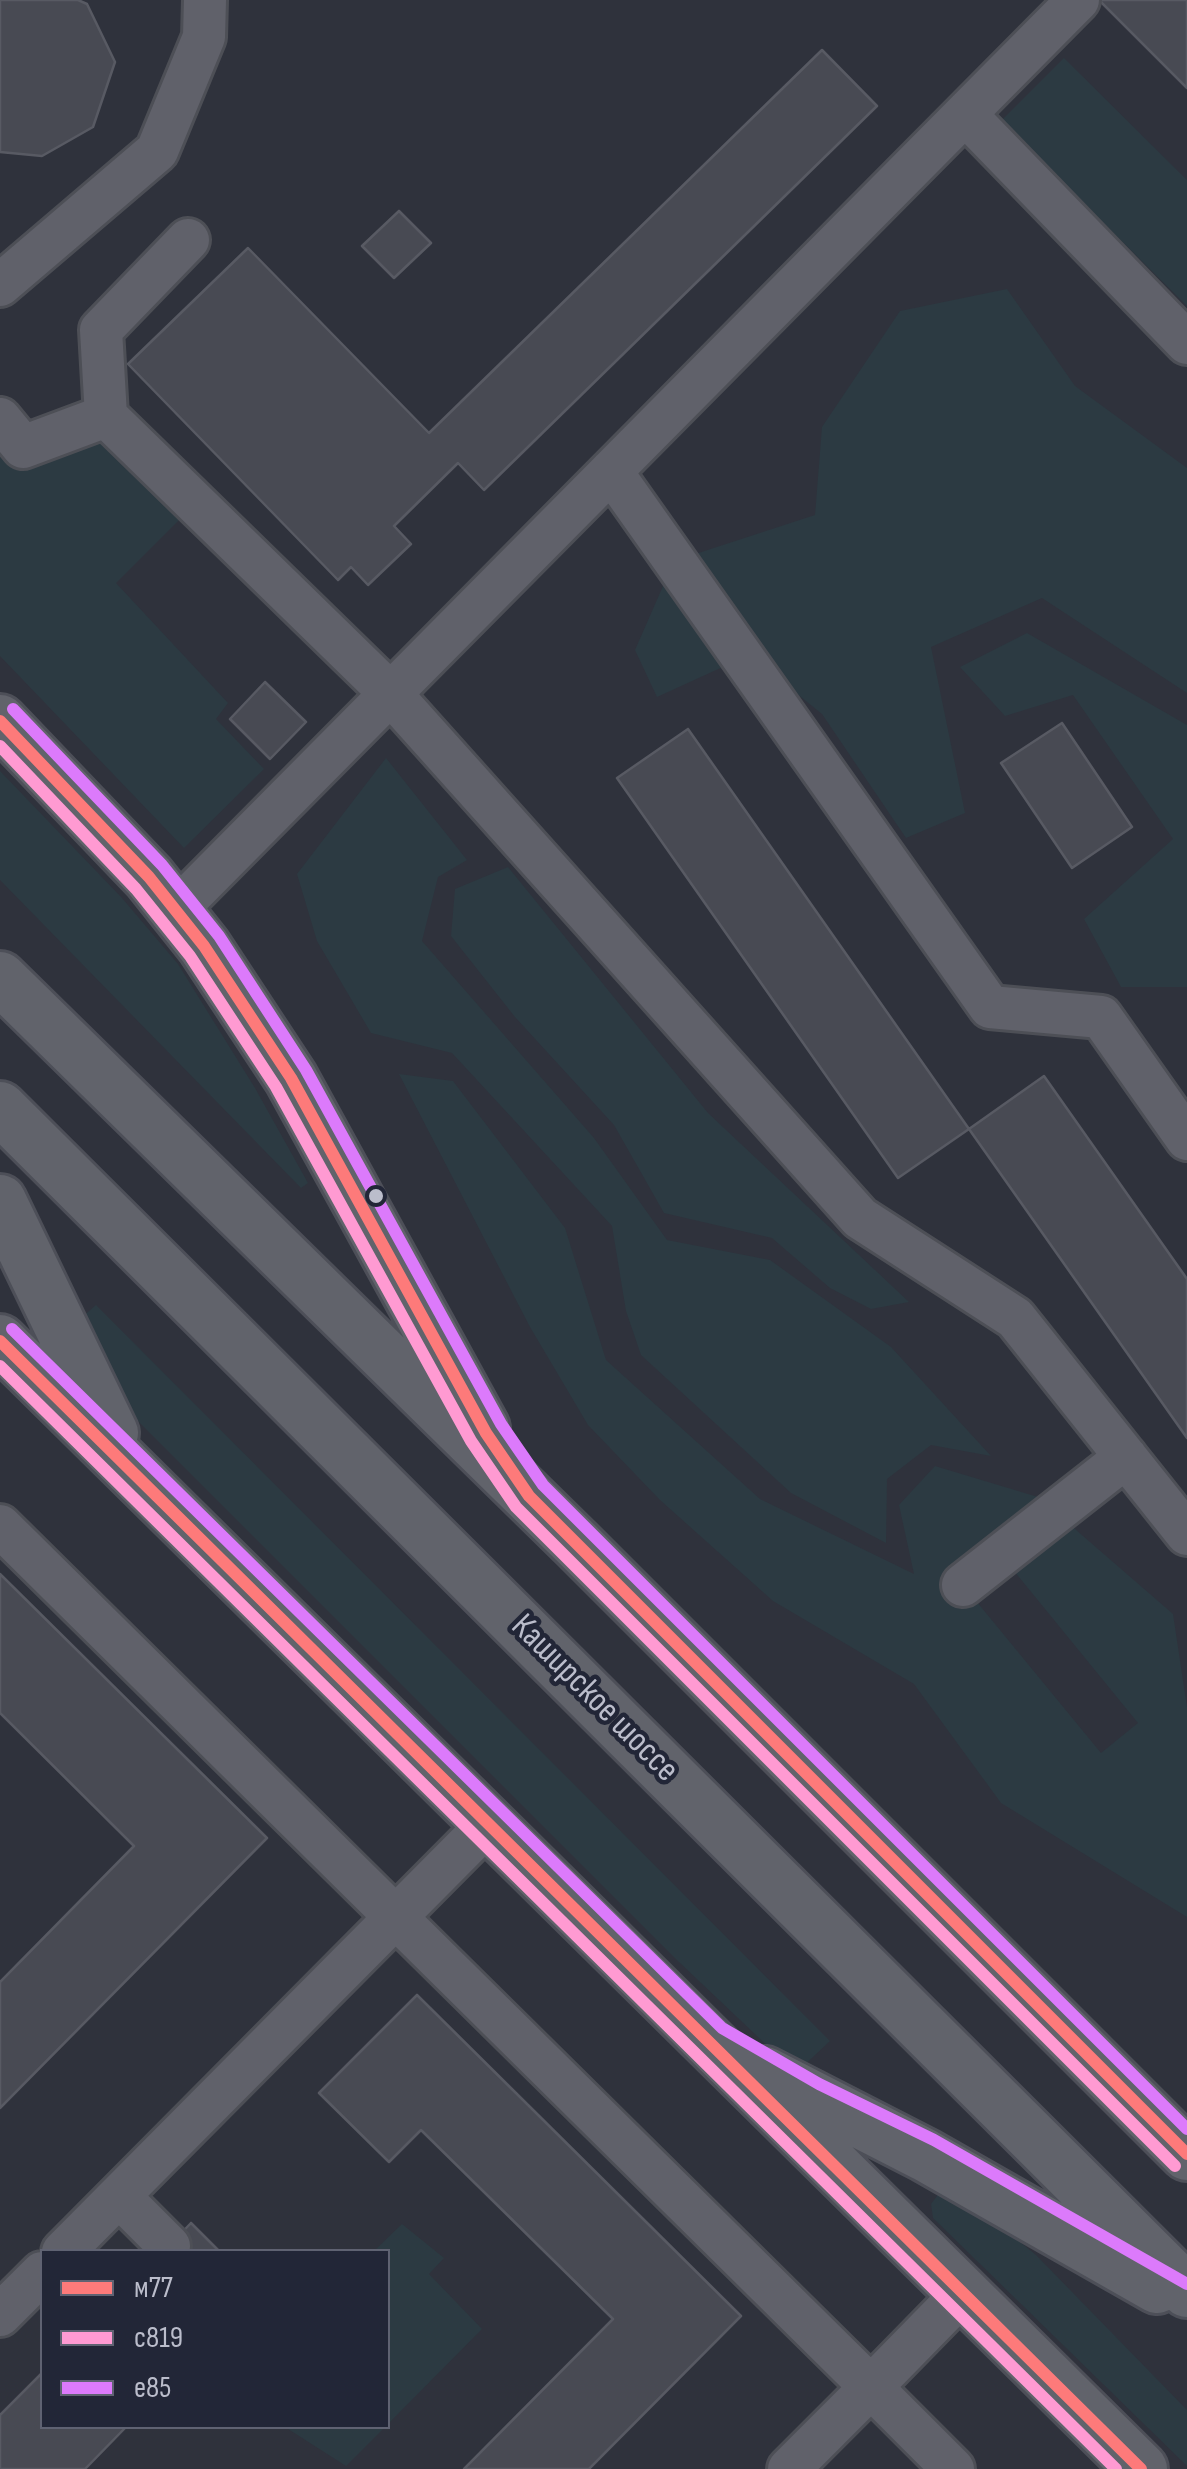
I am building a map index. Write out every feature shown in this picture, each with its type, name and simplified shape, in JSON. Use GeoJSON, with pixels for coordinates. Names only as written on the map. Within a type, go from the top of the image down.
{"type":"FeatureCollection","features":[{"type":"Feature","properties":{"kind":"main road"},"geometry":{"type":"LineString","coordinates":[[0,721],[126,851],[204,946],[290,1078],[486,1433],[528,1496]]}},
{"type":"Feature","properties":{"kind":"main road"},"geometry":{"type":"LineString","coordinates":[[0,978],[528,1496],[1187,2154]]}},
{"type":"Feature","properties":{"kind":"main road","name":"Каширское шоссе"},"geometry":{"type":"LineString","coordinates":[[0,1108],[1187,2291]]}},
{"type":"Feature","properties":{"kind":"main road"},"geometry":{"type":"LineString","coordinates":[[0,1201],[127,1464]]}},
{"type":"Feature","properties":{"kind":"main road"},"geometry":{"type":"LineString","coordinates":[[0,1341],[1140,2469]]}},
{"type":"Feature","properties":{"kind":"main road"},"geometry":{"type":"LineString","coordinates":[[711,2042],[811,2099],[926,2155],[1187,2304]]}},
{"type":"Feature","properties":{"kind":"lane"},"geometry":{"type":"LineString","coordinates":[[0,284],[157,151],[204,38],[205,0]]}},
{"type":"Feature","properties":{"kind":"lane"},"geometry":{"type":"LineString","coordinates":[[176,910],[1078,0]]}},
{"type":"Feature","properties":{"kind":"lane"},"geometry":{"type":"LineString","coordinates":[[965,114],[1187,343]]}},
{"type":"Feature","properties":{"kind":"lane"},"geometry":{"type":"LineString","coordinates":[[188,240],[101,330],[106,416],[390,693],[860,1218],[1016,1318],[1187,1534]]}},
{"type":"Feature","properties":{"kind":"lane"},"geometry":{"type":"LineString","coordinates":[[0,419],[23,447],[106,416]]}},
{"type":"Feature","properties":{"kind":"lane"},"geometry":{"type":"LineString","coordinates":[[611,471],[990,1007],[1101,1017],[1187,1139]]}},
{"type":"Feature","properties":{"kind":"lane"},"geometry":{"type":"LineString","coordinates":[[963,1585],[1126,1457]]}},
{"type":"Feature","properties":{"kind":"lane"},"geometry":{"type":"LineString","coordinates":[[0,1526],[954,2469]]}},
{"type":"Feature","properties":{"kind":"lane"},"geometry":{"type":"LineString","coordinates":[[67,2249],[488,1824]]}},
{"type":"Feature","properties":{"kind":"lane"},"geometry":{"type":"LineString","coordinates":[[119,2196],[168,2246]]}},
{"type":"Feature","properties":{"kind":"lane"},"geometry":{"type":"LineString","coordinates":[[0,2316],[40,2274]]}},
{"type":"Feature","properties":{"kind":"lane"},"geometry":{"type":"LineString","coordinates":[[789,2469],[963,2294]]}},
{"type":"Feature","properties":{"kind":"shaded area"},"geometry":{"type":"Polygon","coordinates":[[[1064,58],[1187,180],[1187,306],[1001,121],[1064,58]]]}},
{"type":"Feature","properties":{"kind":"shaded area"},"geometry":{"type":"Polygon","coordinates":[[[1007,289],[1075,386],[1187,468],[1187,693],[1042,598],[931,647],[965,813],[906,838],[822,714],[749,655],[657,697],[635,650],[674,561],[815,515],[822,427],[900,311],[1007,289]]]}},
{"type":"Feature","properties":{"kind":"shaded area"},"geometry":{"type":"Polygon","coordinates":[[[94,436],[110,445],[183,516],[116,583],[228,703],[216,719],[264,769],[184,848],[0,656],[0,441],[94,436]]]}},
{"type":"Feature","properties":{"kind":"shaded area"},"geometry":{"type":"Polygon","coordinates":[[[1027,633],[1187,725],[1187,987],[1121,987],[1084,919],[1173,839],[1073,695],[1005,716],[960,667],[1027,633]]]}},
{"type":"Feature","properties":{"kind":"shaded area"},"geometry":{"type":"Polygon","coordinates":[[[386,758],[467,860],[438,877],[422,941],[594,1138],[667,1240],[770,1260],[891,1347],[991,1456],[931,1445],[887,1479],[886,1543],[791,1493],[641,1355],[626,1311],[612,1226],[452,1053],[371,1033],[317,941],[297,874],[386,758]]]}},
{"type":"Feature","properties":{"kind":"shaded area"},"geometry":{"type":"Polygon","coordinates":[[[0,771],[122,898],[178,964],[308,1183],[301,1188],[0,880],[0,771]]]}},
{"type":"Feature","properties":{"kind":"shaded area"},"geometry":{"type":"Polygon","coordinates":[[[508,867],[708,1113],[909,1302],[871,1309],[830,1288],[772,1238],[664,1213],[614,1125],[515,1017],[451,936],[455,889],[508,867]]]}},
{"type":"Feature","properties":{"kind":"shaded area"},"geometry":{"type":"Polygon","coordinates":[[[399,1074],[453,1081],[565,1228],[606,1360],[760,1499],[914,1574],[899,1505],[935,1466],[1038,1497],[1173,1614],[1187,1707],[1187,1917],[1001,1803],[914,1684],[773,1601],[660,1500],[588,1425],[530,1327],[399,1074]],[[1001,1555],[963,1585],[1101,1753],[1138,1723],[1001,1555]]]}},
{"type":"Feature","properties":{"kind":"shaded area"},"geometry":{"type":"Polygon","coordinates":[[[96,1305],[830,2041],[796,2073],[679,1962],[108,1391],[73,1325],[96,1305]]]}},
{"type":"Feature","properties":{"kind":"shaded area"},"geometry":{"type":"Polygon","coordinates":[[[943,2188],[954,2188],[1036,2255],[1187,2410],[1187,2466],[933,2218],[931,2204],[943,2188]]]}},
{"type":"Feature","properties":{"kind":"shaded area"},"geometry":{"type":"Polygon","coordinates":[[[402,2224],[444,2258],[429,2274],[482,2329],[390,2422],[390,2249],[376,2249],[402,2224]]]}},
{"type":"Feature","properties":{"kind":"shaded area"},"geometry":{"type":"Polygon","coordinates":[[[288,2429],[383,2429],[346,2466],[288,2429]]]}},
{"type":"Feature","properties":{"kind":"building"},"geometry":{"type":"Polygon","coordinates":[[[0,0],[78,0],[87,4],[115,62],[93,127],[42,156],[0,152],[0,0]]]}},
{"type":"Feature","properties":{"kind":"building"},"geometry":{"type":"Polygon","coordinates":[[[1099,0],[1187,0],[1187,88],[1099,0]]]}},
{"type":"Feature","properties":{"kind":"building"},"geometry":{"type":"Polygon","coordinates":[[[822,50],[877,106],[484,490],[458,463],[394,526],[411,544],[368,585],[351,567],[338,580],[128,364],[248,248],[429,433],[822,50]]]}},
{"type":"Feature","properties":{"kind":"building"},"geometry":{"type":"Polygon","coordinates":[[[399,211],[431,243],[394,278],[362,246],[399,211]]]}},
{"type":"Feature","properties":{"kind":"building"},"geometry":{"type":"Polygon","coordinates":[[[265,682],[306,722],[270,759],[230,719],[265,682]]]}},
{"type":"Feature","properties":{"kind":"building"},"geometry":{"type":"Polygon","coordinates":[[[1062,723],[1132,827],[1072,868],[1001,763],[1062,723]]]}},
{"type":"Feature","properties":{"kind":"building"},"geometry":{"type":"Polygon","coordinates":[[[688,729],[969,1129],[898,1178],[617,778],[688,729]]]}},
{"type":"Feature","properties":{"kind":"building"},"geometry":{"type":"Polygon","coordinates":[[[1044,1076],[1187,1279],[1187,1438],[969,1129],[1044,1076]]]}},
{"type":"Feature","properties":{"kind":"building"},"geometry":{"type":"Polygon","coordinates":[[[0,1574],[267,1838],[0,2108],[0,1982],[134,1846],[0,1713],[0,1574]]]}},
{"type":"Feature","properties":{"kind":"building"},"geometry":{"type":"Polygon","coordinates":[[[417,1995],[741,2316],[589,2469],[464,2469],[613,2319],[421,2130],[389,2162],[319,2093],[417,1995]]]}},
{"type":"Feature","properties":{"kind":"building"},"geometry":{"type":"Polygon","coordinates":[[[191,2223],[217,2249],[166,2249],[191,2223]]]}},
{"type":"Feature","properties":{"kind":"building"},"geometry":{"type":"Polygon","coordinates":[[[40,2375],[40,2429],[124,2429],[85,2469],[0,2469],[0,2415],[40,2375]]]}},
{"type":"Feature","properties":{"kind":"transit line","name":"е85"},"geometry":{"type":"LineString","coordinates":[[13,709],[162,865],[219,936],[306,1070],[501,1424],[543,1485],[1187,2129]]}},
{"type":"Feature","properties":{"kind":"transit line","name":"м77"},"geometry":{"type":"LineString","coordinates":[[0,721],[149,877],[204,946],[291,1078],[486,1433],[529,1496],[1187,2154]]}},
{"type":"Feature","properties":{"kind":"transit line","name":"с819"},"geometry":{"type":"LineString","coordinates":[[0,746],[136,889],[190,956],[276,1087],[471,1441],[516,1507],[1175,2166]]}},
{"type":"Feature","properties":{"kind":"transit line","name":"е85"},"geometry":{"type":"LineString","coordinates":[[12,1329],[722,2028],[819,2084],[934,2140],[1187,2284]]}},
{"type":"Feature","properties":{"kind":"transit line","name":"м77"},"geometry":{"type":"LineString","coordinates":[[0,1341],[1141,2469]]}},
{"type":"Feature","properties":{"kind":"transit line","name":"с819"},"geometry":{"type":"LineString","coordinates":[[0,1366],[1116,2469]]}}]}
